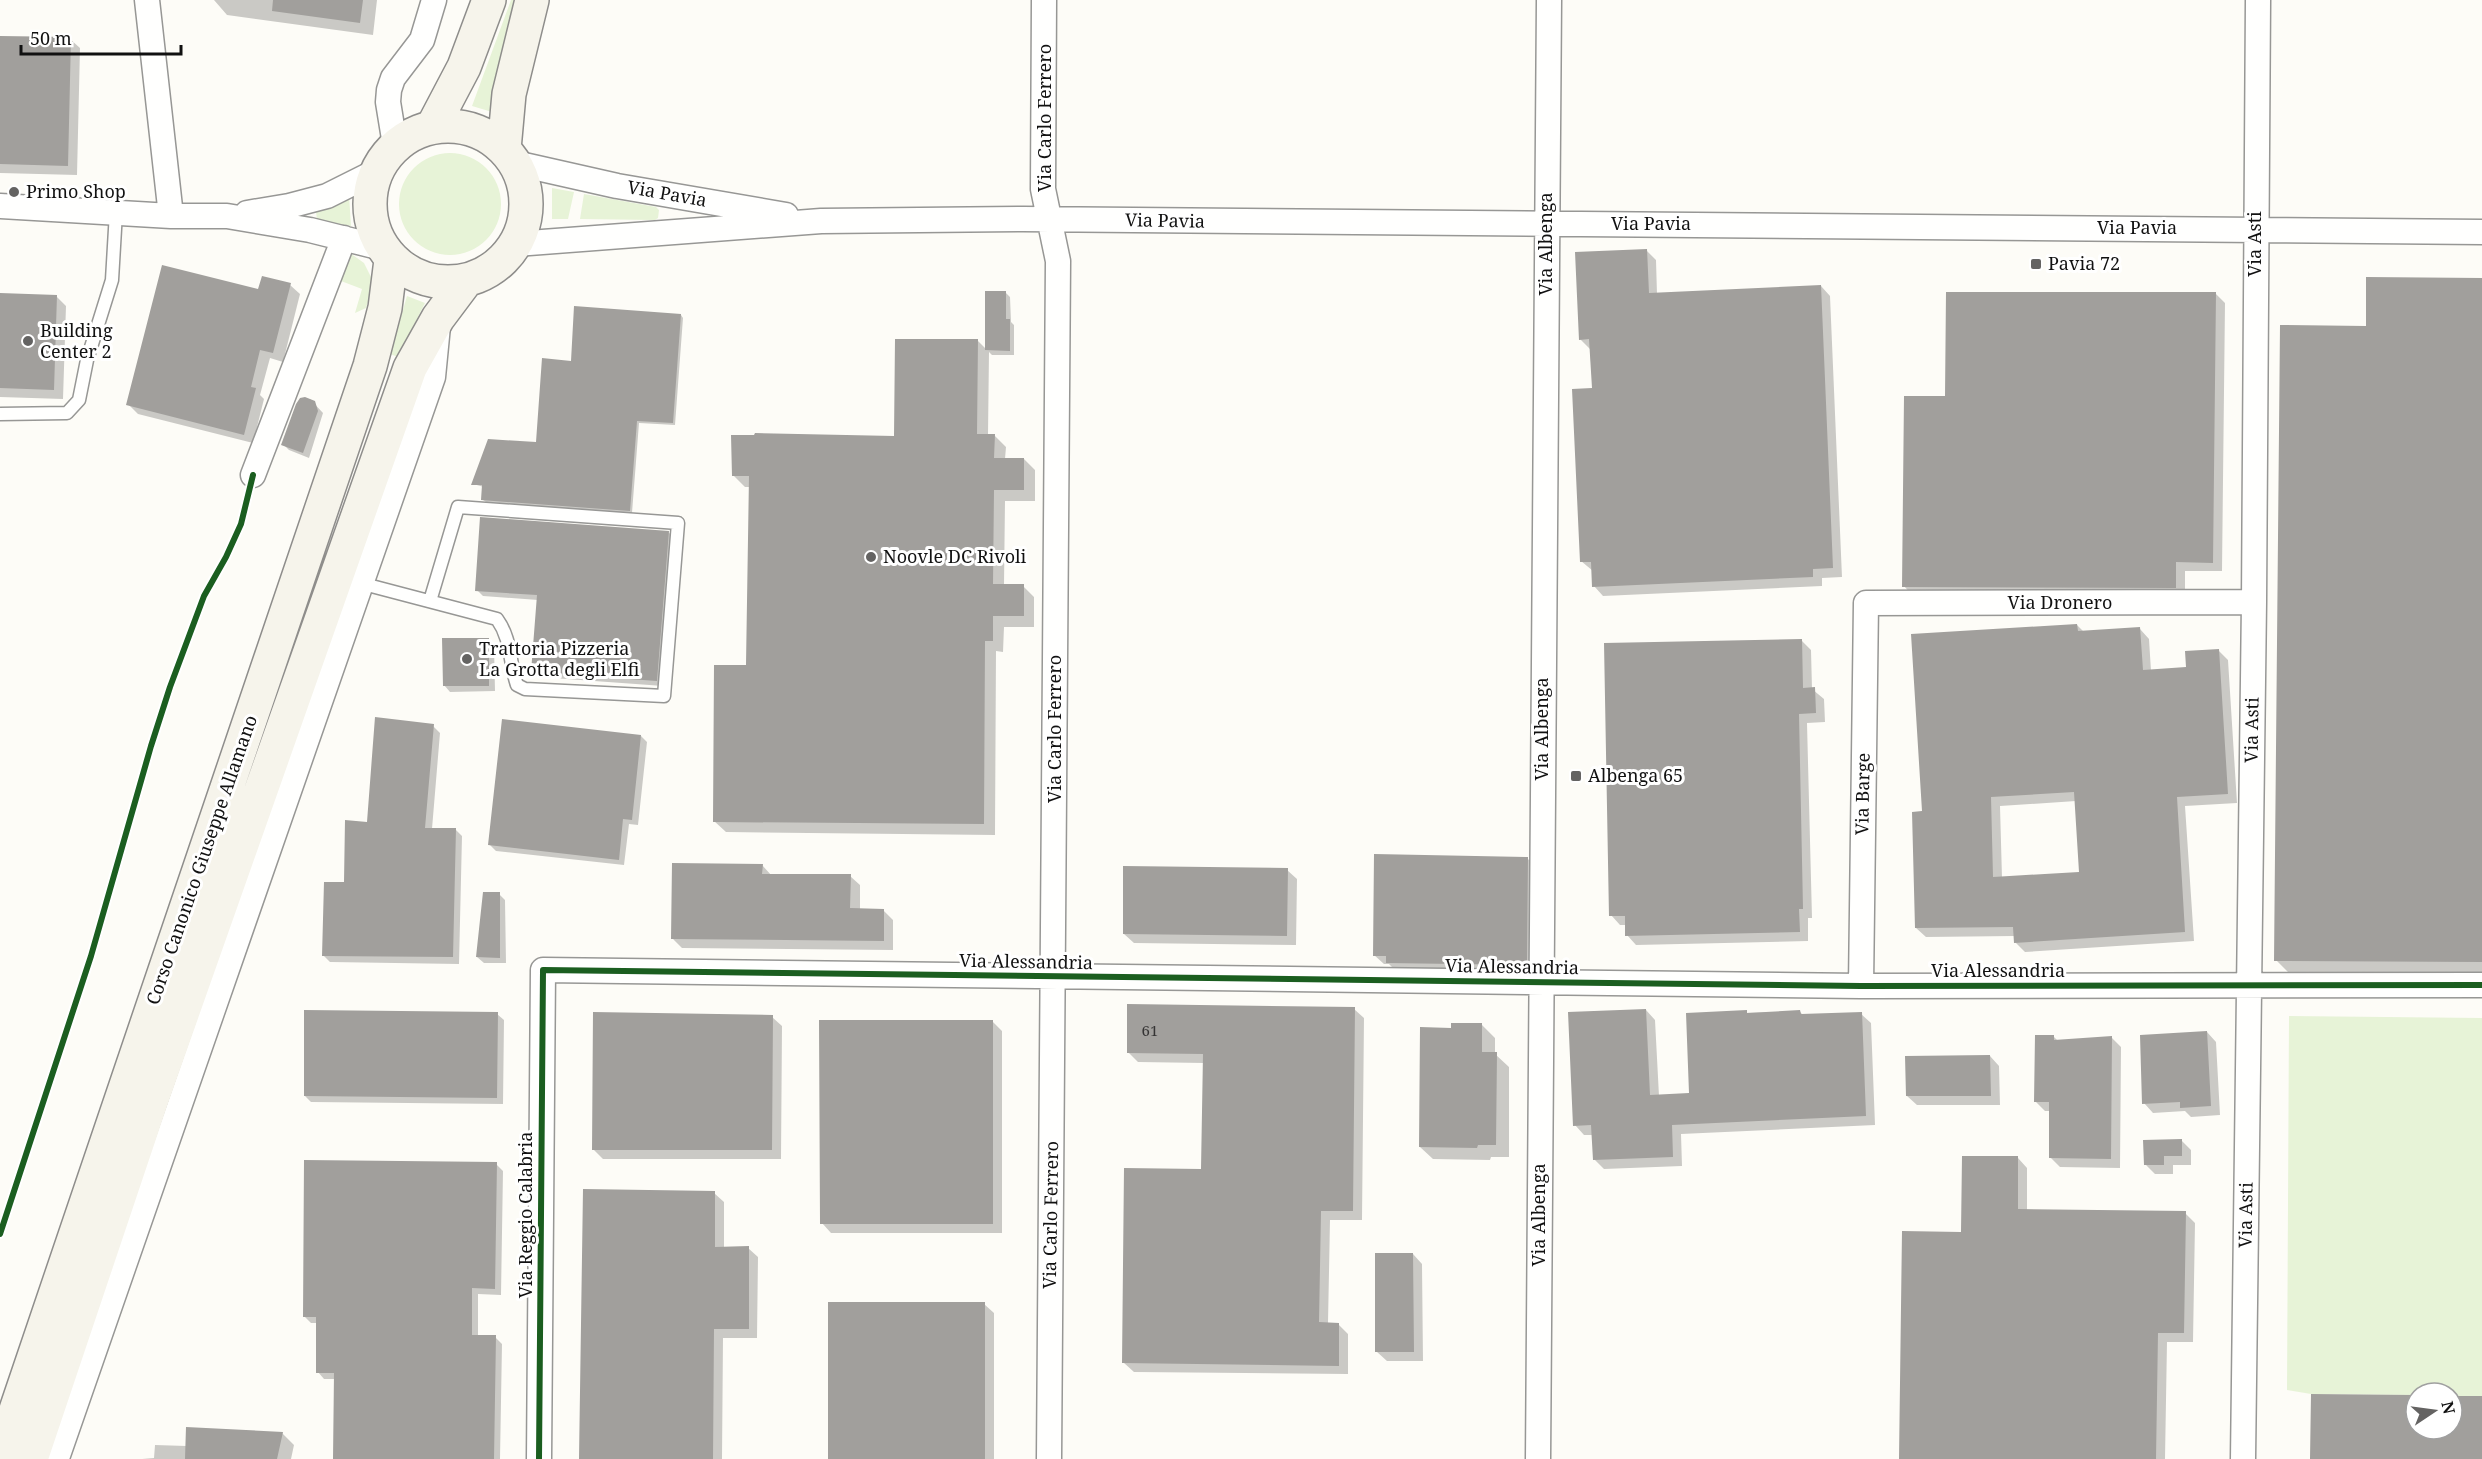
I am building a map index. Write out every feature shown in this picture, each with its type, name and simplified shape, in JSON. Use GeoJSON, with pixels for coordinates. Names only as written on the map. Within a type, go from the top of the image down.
{"type":"FeatureCollection","features":[{"type":"Feature","properties":{"kind":"main road"},"geometry":{"type":"LineString","coordinates":[[433,126],[464,67],[489,0]]}},
{"type":"Feature","properties":{"kind":"main road"},"geometry":{"type":"LineString","coordinates":[[509,156],[509,94],[532,0]]}},
{"type":"Feature","properties":{"kind":"main road"},"geometry":{"type":"LineString","coordinates":[[433,126],[459,126],[483,134],[509,156],[523,182],[526,203],[524,224],[516,244],[502,261],[485,274],[465,282],[438,283],[413,275],[386,254],[371,224],[369,198],[375,172],[382,160],[410,135],[433,126]]}},
{"type":"Feature","properties":{"kind":"main road","name":"Corso Canonico Giuseppe Allamano"},"geometry":{"type":"LineString","coordinates":[[0,1457],[370,366],[385,308],[386,254]]}},
{"type":"Feature","properties":{"kind":"main road","name":"Corso Canonico Giuseppe Allamano"},"geometry":{"type":"LineString","coordinates":[[31,1459],[151,1102],[410,368],[438,318],[465,282]]}},
{"type":"Feature","properties":{"kind":"street"},"geometry":{"type":"LineString","coordinates":[[147,0],[171,216]]}},
{"type":"Feature","properties":{"kind":"street"},"geometry":{"type":"LineString","coordinates":[[395,146],[388,102],[389,90],[393,78],[422,40],[434,0]]}},
{"type":"Feature","properties":{"kind":"street","name":"Via Carlo Ferrero"},"geometry":{"type":"LineString","coordinates":[[1044,0],[1043,189],[1058,261],[1049,1459]]}},
{"type":"Feature","properties":{"kind":"street","name":"Via Albenga"},"geometry":{"type":"LineString","coordinates":[[1538,1459],[1549,0]]}},
{"type":"Feature","properties":{"kind":"street","name":"Via Asti"},"geometry":{"type":"LineString","coordinates":[[2242,1459],[2254,602],[2258,0]]}},
{"type":"Feature","properties":{"kind":"street","name":"Via Pavia"},"geometry":{"type":"LineString","coordinates":[[509,156],[617,186],[821,221]]}},
{"type":"Feature","properties":{"kind":"street"},"geometry":{"type":"LineString","coordinates":[[0,206],[171,216],[227,216],[289,206],[327,196],[375,172]]}},
{"type":"Feature","properties":{"kind":"street"},"geometry":{"type":"LineString","coordinates":[[227,216],[344,238],[386,254]]}},
{"type":"Feature","properties":{"kind":"street","name":"Via Pavia"},"geometry":{"type":"LineString","coordinates":[[516,244],[821,221],[1049,219],[2482,232]]}},
{"type":"Feature","properties":{"kind":"street"},"geometry":{"type":"LineString","coordinates":[[253,475],[344,238]]}},
{"type":"Feature","properties":{"kind":"street"},"geometry":{"type":"LineString","coordinates":[[54,1459],[58,1455],[433,377],[438,318]]}},
{"type":"Feature","properties":{"kind":"street","name":"Via Dronero"},"geometry":{"type":"LineString","coordinates":[[1866,603],[2254,602]]}},
{"type":"Feature","properties":{"kind":"street","name":"Via Barge"},"geometry":{"type":"LineString","coordinates":[[1861,986],[1866,603]]}},
{"type":"Feature","properties":{"kind":"street","name":"Via Alessandria"},"geometry":{"type":"LineString","coordinates":[[543,970],[1861,986],[2482,985]]}},
{"type":"Feature","properties":{"kind":"street","name":"Via Reggio Calabria"},"geometry":{"type":"LineString","coordinates":[[539,1459],[543,970]]}},
{"type":"Feature","properties":{"kind":"lane"},"geometry":{"type":"LineString","coordinates":[[0,414],[67,413],[79,400],[87,360],[112,280],[116,212]]}},
{"type":"Feature","properties":{"kind":"lane"},"geometry":{"type":"LineString","coordinates":[[360,583],[496,619],[504,628],[510,646],[517,685],[525,689],[664,696],[678,523],[458,507],[430,601]]}},
{"type":"Feature","properties":{"kind":"green space"},"geometry":{"type":"Polygon","coordinates":[[[511,0],[516,0],[492,112],[472,106],[511,0]]]}},
{"type":"Feature","properties":{"kind":"green space"},"geometry":{"type":"Polygon","coordinates":[[[450,153],[469,157],[486,168],[497,185],[501,204],[497,223],[486,240],[469,251],[450,255],[431,251],[414,240],[403,223],[399,204],[403,185],[414,168],[431,157],[450,153]]]}},
{"type":"Feature","properties":{"kind":"green space"},"geometry":{"type":"Polygon","coordinates":[[[552,188],[574,192],[568,219],[552,219],[552,188]]]}},
{"type":"Feature","properties":{"kind":"green space"},"geometry":{"type":"Polygon","coordinates":[[[584,194],[656,207],[659,210],[658,218],[655,220],[580,219],[584,194]]]}},
{"type":"Feature","properties":{"kind":"green space"},"geometry":{"type":"Polygon","coordinates":[[[349,195],[351,226],[317,220],[316,211],[349,195]]]}},
{"type":"Feature","properties":{"kind":"green space"},"geometry":{"type":"Polygon","coordinates":[[[350,253],[364,263],[374,283],[366,308],[355,313],[362,289],[341,281],[350,253]]]}},
{"type":"Feature","properties":{"kind":"green space"},"geometry":{"type":"Polygon","coordinates":[[[407,296],[425,303],[398,357],[390,354],[407,296]]]}},
{"type":"Feature","properties":{"kind":"green space"},"geometry":{"type":"Polygon","coordinates":[[[2289,1016],[2482,1018],[2482,1396],[2464,1396],[2464,1381],[2404,1381],[2404,1395],[2311,1394],[2287,1390],[2289,1016]]]}},
{"type":"Feature","properties":{"kind":"building"},"geometry":{"type":"Polygon","coordinates":[[[273,0],[363,0],[360,23],[272,11],[273,0]]]}},
{"type":"Feature","properties":{"kind":"building"},"geometry":{"type":"Polygon","coordinates":[[[0,36],[71,37],[68,166],[0,164],[0,36]]]}},
{"type":"Feature","properties":{"kind":"building"},"geometry":{"type":"Polygon","coordinates":[[[1647,249],[1649,293],[1821,285],[1833,568],[1813,569],[1813,577],[1592,587],[1591,562],[1580,562],[1572,389],[1592,388],[1589,339],[1579,340],[1575,252],[1647,249]]]}},
{"type":"Feature","properties":{"kind":"building"},"geometry":{"type":"Polygon","coordinates":[[[162,265],[258,289],[262,276],[291,283],[273,353],[260,350],[251,387],[256,388],[244,435],[126,405],[162,265]]]}},
{"type":"Feature","properties":{"kind":"building"},"geometry":{"type":"Polygon","coordinates":[[[2366,277],[2482,278],[2482,962],[2274,961],[2280,325],[2366,326],[2366,277]]]}},
{"type":"Feature","properties":{"kind":"building"},"geometry":{"type":"Polygon","coordinates":[[[985,291],[1006,291],[1006,319],[1010,319],[1010,351],[985,350],[985,291]]]}},
{"type":"Feature","properties":{"kind":"building"},"geometry":{"type":"Polygon","coordinates":[[[1946,292],[2216,292],[2213,563],[2176,562],[2176,588],[1902,587],[1904,396],[1945,396],[1946,292]]]}},
{"type":"Feature","properties":{"kind":"building","name":"Building Center 2"},"geometry":{"type":"Polygon","coordinates":[[[0,293],[57,295],[54,390],[0,388],[0,293]]]}},
{"type":"Feature","properties":{"kind":"building"},"geometry":{"type":"Polygon","coordinates":[[[574,306],[681,314],[673,423],[637,421],[630,511],[481,500],[482,485],[471,485],[488,439],[536,442],[542,358],[571,361],[574,306]]]}},
{"type":"Feature","properties":{"kind":"building"},"geometry":{"type":"Polygon","coordinates":[[[895,339],[978,339],[977,434],[995,434],[994,458],[1024,458],[1024,490],[994,490],[993,584],[1024,584],[1024,616],[993,616],[993,641],[985,641],[984,824],[713,822],[714,665],[746,665],[749,476],[732,476],[731,435],[754,435],[755,433],[894,436],[895,339]]]}},
{"type":"Feature","properties":{"kind":"building"},"geometry":{"type":"Polygon","coordinates":[[[305,397],[315,401],[318,411],[303,453],[281,445],[296,404],[300,398],[305,397]]]}},
{"type":"Feature","properties":{"kind":"building"},"geometry":{"type":"Polygon","coordinates":[[[480,517],[669,531],[657,681],[531,672],[537,595],[475,591],[480,517]]]}},
{"type":"Feature","properties":{"kind":"building"},"geometry":{"type":"Polygon","coordinates":[[[2077,624],[2078,631],[2140,627],[2143,670],[2186,667],[2185,651],[2219,649],[2228,794],[2177,797],[2185,932],[2014,943],[2013,927],[1915,928],[1912,812],[1922,811],[1911,634],[2077,624]],[[2074,792],[1991,797],[1993,877],[2079,872],[2074,792]]]}},
{"type":"Feature","properties":{"kind":"building"},"geometry":{"type":"Polygon","coordinates":[[[442,638],[489,638],[489,686],[443,686],[442,638]]]}},
{"type":"Feature","properties":{"kind":"building"},"geometry":{"type":"Polygon","coordinates":[[[1802,639],[1803,688],[1815,687],[1816,713],[1799,714],[1803,909],[1799,909],[1800,932],[1625,936],[1625,916],[1609,916],[1604,643],[1802,639]]]}},
{"type":"Feature","properties":{"kind":"building"},"geometry":{"type":"Polygon","coordinates":[[[375,717],[434,724],[425,828],[456,828],[453,957],[322,956],[324,882],[344,882],[345,820],[367,822],[375,717]]]}},
{"type":"Feature","properties":{"kind":"building"},"geometry":{"type":"Polygon","coordinates":[[[502,719],[641,735],[632,820],[623,819],[619,860],[488,845],[502,719]]]}},
{"type":"Feature","properties":{"kind":"building"},"geometry":{"type":"Polygon","coordinates":[[[1374,854],[1528,857],[1527,965],[1386,963],[1386,956],[1373,956],[1374,854]]]}},
{"type":"Feature","properties":{"kind":"building"},"geometry":{"type":"Polygon","coordinates":[[[672,863],[763,864],[762,874],[851,874],[850,908],[884,909],[884,941],[671,939],[672,863]]]}},
{"type":"Feature","properties":{"kind":"building"},"geometry":{"type":"Polygon","coordinates":[[[1123,866],[1288,868],[1287,936],[1123,934],[1123,866]]]}},
{"type":"Feature","properties":{"kind":"building"},"geometry":{"type":"Polygon","coordinates":[[[483,892],[500,892],[500,958],[476,957],[483,892]]]}},
{"type":"Feature","properties":{"kind":"building"},"geometry":{"type":"Polygon","coordinates":[[[1127,1004],[1355,1007],[1353,1211],[1321,1211],[1319,1322],[1339,1323],[1339,1366],[1122,1363],[1124,1168],[1201,1169],[1203,1054],[1127,1053],[1127,1004]]]}},
{"type":"Feature","properties":{"kind":"building"},"geometry":{"type":"Polygon","coordinates":[[[1646,1009],[1650,1095],[1689,1093],[1686,1013],[1747,1010],[1747,1013],[1800,1010],[1801,1014],[1862,1012],[1866,1116],[1672,1125],[1673,1157],[1593,1160],[1591,1125],[1573,1126],[1568,1012],[1646,1009]]]}},
{"type":"Feature","properties":{"kind":"building"},"geometry":{"type":"Polygon","coordinates":[[[304,1010],[498,1012],[497,1098],[304,1096],[304,1010]]]}},
{"type":"Feature","properties":{"kind":"building"},"geometry":{"type":"Polygon","coordinates":[[[593,1012],[773,1015],[772,1150],[592,1150],[593,1012]]]}},
{"type":"Feature","properties":{"kind":"building"},"geometry":{"type":"Polygon","coordinates":[[[819,1020],[993,1020],[993,1224],[820,1224],[819,1020]]]}},
{"type":"Feature","properties":{"kind":"building"},"geometry":{"type":"Polygon","coordinates":[[[1451,1023],[1482,1023],[1482,1052],[1497,1052],[1496,1145],[1478,1145],[1477,1148],[1419,1147],[1420,1027],[1451,1028],[1451,1023]]]}},
{"type":"Feature","properties":{"kind":"building"},"geometry":{"type":"Polygon","coordinates":[[[2207,1031],[2211,1106],[2180,1108],[2180,1102],[2142,1104],[2140,1035],[2207,1031]]]}},
{"type":"Feature","properties":{"kind":"building"},"geometry":{"type":"Polygon","coordinates":[[[2035,1035],[2054,1035],[2054,1040],[2112,1036],[2111,1159],[2049,1158],[2049,1102],[2034,1102],[2035,1035]]]}},
{"type":"Feature","properties":{"kind":"building"},"geometry":{"type":"Polygon","coordinates":[[[1990,1055],[1991,1096],[1906,1096],[1905,1056],[1990,1055]]]}},
{"type":"Feature","properties":{"kind":"building"},"geometry":{"type":"Polygon","coordinates":[[[2182,1139],[2182,1156],[2164,1156],[2164,1165],[2144,1165],[2143,1140],[2182,1139]]]}},
{"type":"Feature","properties":{"kind":"building"},"geometry":{"type":"Polygon","coordinates":[[[1962,1156],[2018,1156],[2018,1209],[2186,1211],[2184,1333],[2158,1333],[2156,1459],[1899,1459],[1902,1231],[1961,1232],[1962,1156]]]}},
{"type":"Feature","properties":{"kind":"building"},"geometry":{"type":"Polygon","coordinates":[[[304,1160],[497,1162],[495,1289],[472,1288],[472,1335],[496,1335],[494,1459],[333,1459],[334,1373],[316,1373],[316,1317],[303,1317],[304,1160]]]}},
{"type":"Feature","properties":{"kind":"building"},"geometry":{"type":"Polygon","coordinates":[[[583,1189],[715,1191],[715,1247],[749,1246],[749,1329],[714,1329],[713,1459],[579,1459],[583,1189]]]}},
{"type":"Feature","properties":{"kind":"building"},"geometry":{"type":"Polygon","coordinates":[[[1375,1253],[1413,1253],[1414,1352],[1375,1352],[1375,1253]]]}},
{"type":"Feature","properties":{"kind":"building"},"geometry":{"type":"Polygon","coordinates":[[[828,1302],[985,1302],[985,1459],[828,1459],[828,1302]]]}},
{"type":"Feature","properties":{"kind":"building"},"geometry":{"type":"Polygon","coordinates":[[[2311,1394],[2404,1395],[2404,1441],[2464,1441],[2464,1396],[2482,1396],[2482,1459],[2310,1459],[2311,1394]]]}},
{"type":"Feature","properties":{"kind":"building"},"geometry":{"type":"Polygon","coordinates":[[[186,1427],[283,1432],[277,1459],[185,1459],[186,1427]]]}},
{"type":"Feature","properties":{"kind":"cycle path"},"geometry":{"type":"LineString","coordinates":[[0,1234],[91,956],[170,687],[204,596],[241,524],[253,475]]}},
{"type":"Feature","properties":{"kind":"cycle path"},"geometry":{"type":"LineString","coordinates":[[539,1459],[543,970],[1861,986],[2482,985]]}},
{"type":"Feature","properties":{"kind":"place","name":"Primo Shop"},"geometry":{"type":"Point","coordinates":[14,192]}},
{"type":"Feature","properties":{"kind":"place","name":"Pavia 72"},"geometry":{"type":"Point","coordinates":[2036,264]}},
{"type":"Feature","properties":{"kind":"place","name":"Building Center 2"},"geometry":{"type":"Point","coordinates":[28,341]}},
{"type":"Feature","properties":{"kind":"place","name":"Noovle DC Rivoli"},"geometry":{"type":"Point","coordinates":[871,557]}},
{"type":"Feature","properties":{"kind":"place","name":"Trattoria Pizzeria La Grotta degli Elfi"},"geometry":{"type":"Point","coordinates":[467,659]}},
{"type":"Feature","properties":{"kind":"place","name":"Albenga 65"},"geometry":{"type":"Point","coordinates":[1576,776]}}]}
